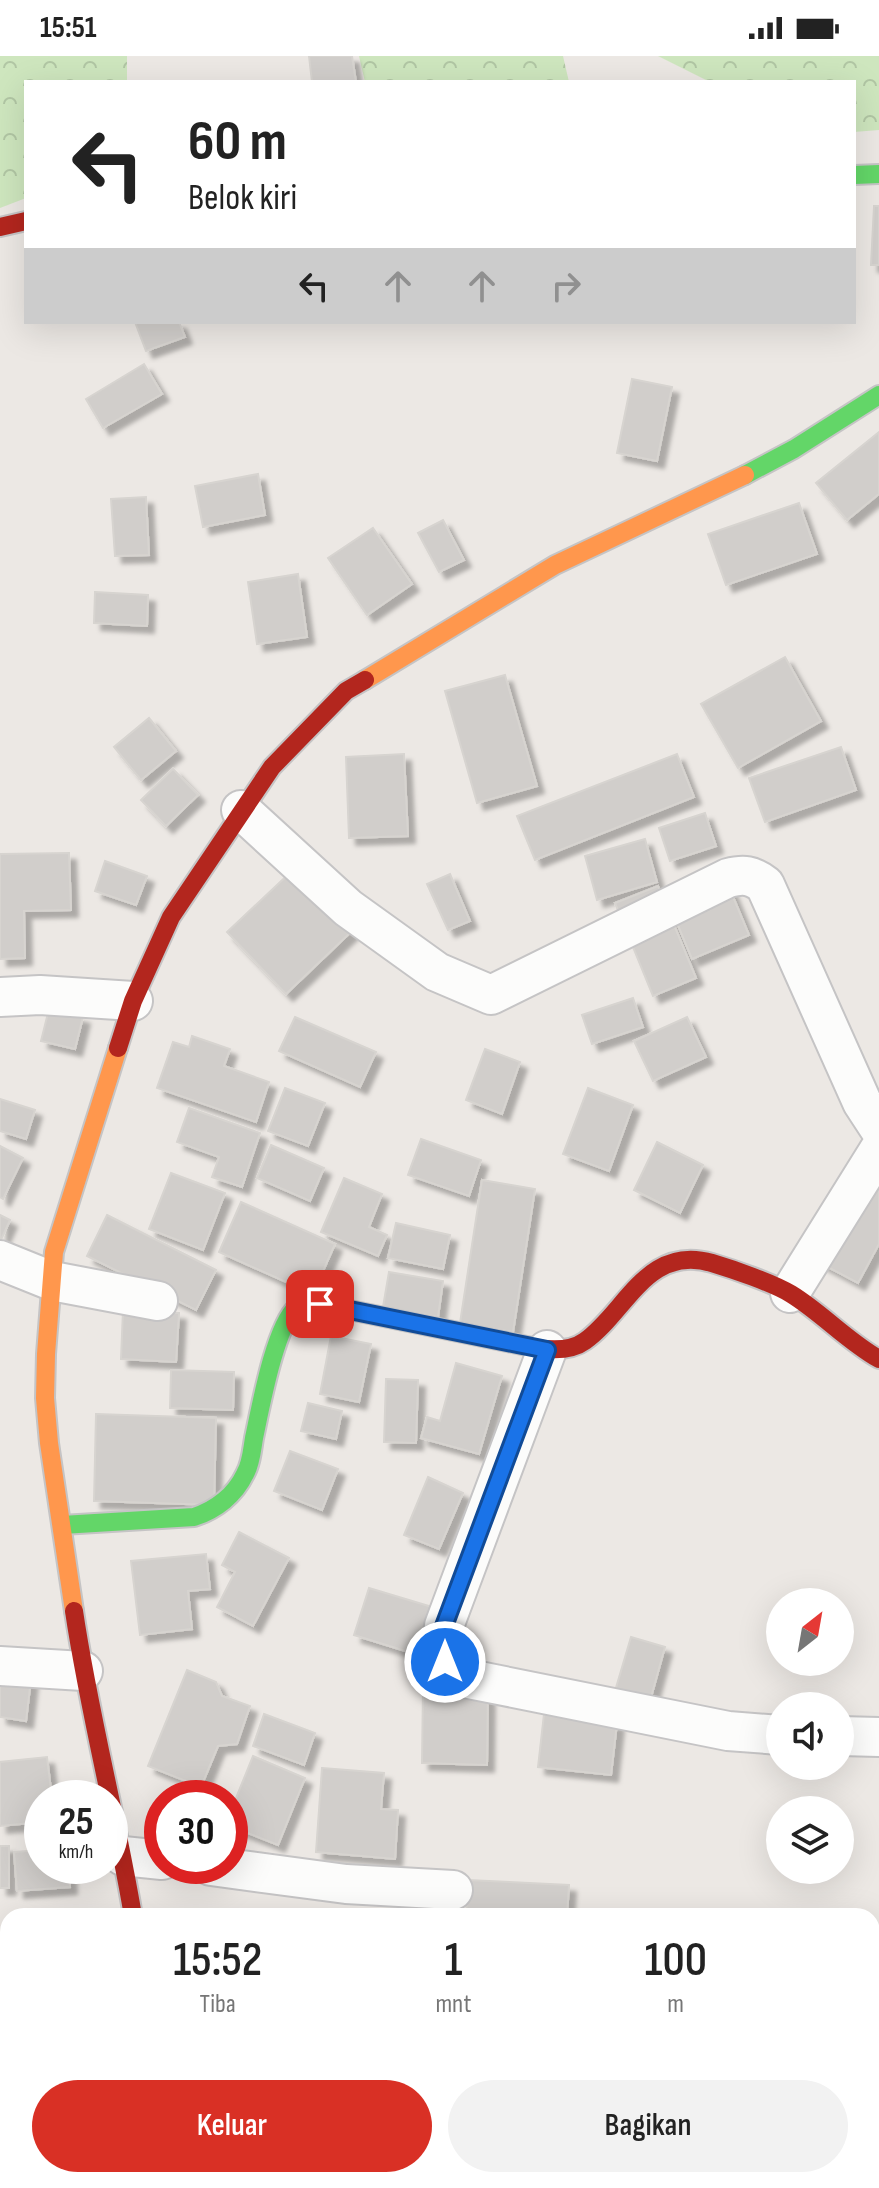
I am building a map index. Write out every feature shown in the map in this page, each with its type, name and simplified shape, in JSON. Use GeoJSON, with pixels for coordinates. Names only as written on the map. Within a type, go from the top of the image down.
{"type":"FeatureCollection","features":[{"type":"Feature","properties":{"kind":"street"},"geometry":{"type":"LineString","coordinates":[[856,175],[879,174]]}},
{"type":"Feature","properties":{"kind":"street"},"geometry":{"type":"LineString","coordinates":[[0,227],[24,221]]}},
{"type":"Feature","properties":{"kind":"street"},"geometry":{"type":"LineString","coordinates":[[107,1780],[83,1671],[45,1398],[54,1252],[133,1001],[171,917],[272,767],[346,691],[555,565],[783,455],[879,395]]}},
{"type":"Feature","properties":{"kind":"street"},"geometry":{"type":"LineString","coordinates":[[241,810],[348,908],[437,972],[491,995],[728,878],[754,876],[765,885],[862,1102],[879,1128]]}},
{"type":"Feature","properties":{"kind":"street"},"geometry":{"type":"LineString","coordinates":[[0,997],[40,995],[133,1001]]}},
{"type":"Feature","properties":{"kind":"street"},"geometry":{"type":"LineString","coordinates":[[790,1293],[879,1150]]}},
{"type":"Feature","properties":{"kind":"street"},"geometry":{"type":"LineString","coordinates":[[62,1525],[194,1517],[214,1510],[240,1483],[247,1471],[282,1329],[295,1308],[303,1304],[320,1304],[547,1350],[566,1348],[584,1342],[649,1273],[682,1259],[709,1262],[790,1293],[879,1359]]}},
{"type":"Feature","properties":{"kind":"street"},"geometry":{"type":"LineString","coordinates":[[0,1260],[52,1281],[158,1301]]}},
{"type":"Feature","properties":{"kind":"street"},"geometry":{"type":"LineString","coordinates":[[547,1350],[444,1626],[441,1644],[445,1662],[464,1678],[728,1731],[766,1734]]}},
{"type":"Feature","properties":{"kind":"street"},"geometry":{"type":"LineString","coordinates":[[0,1666],[83,1671]]}},
{"type":"Feature","properties":{"kind":"street"},"geometry":{"type":"LineString","coordinates":[[854,1736],[879,1737]]}},
{"type":"Feature","properties":{"kind":"street"},"geometry":{"type":"LineString","coordinates":[[248,1871],[346,1884],[453,1890]]}},
{"type":"Feature","properties":{"kind":"street"},"geometry":{"type":"LineString","coordinates":[[128,1884],[132,1908]]}},
{"type":"Feature","properties":{"kind":"green space"},"geometry":{"type":"Polygon","coordinates":[[[0,56],[127,56],[127,80],[24,80],[24,199],[0,208],[0,56]]]}},
{"type":"Feature","properties":{"kind":"green space"},"geometry":{"type":"Polygon","coordinates":[[[359,56],[563,56],[569,80],[365,80],[359,56]]]}},
{"type":"Feature","properties":{"kind":"green space"},"geometry":{"type":"Polygon","coordinates":[[[658,56],[879,56],[879,130],[856,132],[856,80],[706,80],[658,56]]]}},
{"type":"Feature","properties":{"kind":"building"},"geometry":{"type":"Polygon","coordinates":[[[309,56],[352,56],[356,80],[312,80],[309,56]]]}},
{"type":"Feature","properties":{"kind":"building"},"geometry":{"type":"Polygon","coordinates":[[[874,206],[879,206],[879,265],[871,265],[874,206]]]}},
{"type":"Feature","properties":{"kind":"building"},"geometry":{"type":"Polygon","coordinates":[[[136,324],[180,324],[185,337],[146,351],[136,324]]]}},
{"type":"Feature","properties":{"kind":"building"},"geometry":{"type":"Polygon","coordinates":[[[144,364],[162,394],[103,428],[86,399],[144,364]]]}},
{"type":"Feature","properties":{"kind":"building"},"geometry":{"type":"Polygon","coordinates":[[[632,379],[672,387],[657,461],[617,453],[632,379]]]}},
{"type":"Feature","properties":{"kind":"building"},"geometry":{"type":"Polygon","coordinates":[[[879,432],[879,494],[847,520],[816,483],[879,432]]]}},
{"type":"Feature","properties":{"kind":"building"},"geometry":{"type":"Polygon","coordinates":[[[258,474],[265,515],[203,527],[195,486],[258,474]]]}},
{"type":"Feature","properties":{"kind":"building"},"geometry":{"type":"Polygon","coordinates":[[[146,497],[149,555],[115,556],[111,499],[146,497]]]}},
{"type":"Feature","properties":{"kind":"building"},"geometry":{"type":"Polygon","coordinates":[[[799,503],[817,554],[726,585],[708,534],[799,503]]]}},
{"type":"Feature","properties":{"kind":"building"},"geometry":{"type":"Polygon","coordinates":[[[443,520],[464,560],[439,572],[418,533],[443,520]]]}},
{"type":"Feature","properties":{"kind":"building"},"geometry":{"type":"Polygon","coordinates":[[[373,528],[412,584],[367,615],[328,558],[373,528]]]}},
{"type":"Feature","properties":{"kind":"building"},"geometry":{"type":"Polygon","coordinates":[[[298,574],[307,637],[257,644],[248,582],[298,574]]]}},
{"type":"Feature","properties":{"kind":"building"},"geometry":{"type":"Polygon","coordinates":[[[95,592],[148,595],[147,626],[94,623],[95,592]]]}},
{"type":"Feature","properties":{"kind":"building"},"geometry":{"type":"Polygon","coordinates":[[[785,657],[821,721],[738,768],[701,704],[785,657]]]}},
{"type":"Feature","properties":{"kind":"building"},"geometry":{"type":"Polygon","coordinates":[[[505,675],[537,786],[477,803],[445,691],[505,675]]]}},
{"type":"Feature","properties":{"kind":"building"},"geometry":{"type":"Polygon","coordinates":[[[149,718],[176,751],[141,780],[114,747],[149,718]]]}},
{"type":"Feature","properties":{"kind":"building"},"geometry":{"type":"Polygon","coordinates":[[[841,747],[856,790],[765,822],[749,778],[841,747]]]}},
{"type":"Feature","properties":{"kind":"building"},"geometry":{"type":"Polygon","coordinates":[[[404,754],[408,836],[349,838],[346,757],[404,754]]]}},
{"type":"Feature","properties":{"kind":"building"},"geometry":{"type":"Polygon","coordinates":[[[677,754],[694,797],[535,860],[517,816],[677,754]]]}},
{"type":"Feature","properties":{"kind":"building"},"geometry":{"type":"Polygon","coordinates":[[[173,769],[198,795],[166,826],[141,800],[173,769]]]}},
{"type":"Feature","properties":{"kind":"building"},"geometry":{"type":"Polygon","coordinates":[[[705,813],[716,846],[670,861],[659,828],[705,813]]]}},
{"type":"Feature","properties":{"kind":"building"},"geometry":{"type":"Polygon","coordinates":[[[645,839],[657,882],[597,900],[585,856],[645,839]]]}},
{"type":"Feature","properties":{"kind":"building"},"geometry":{"type":"Polygon","coordinates":[[[69,853],[71,910],[24,911],[25,958],[0,959],[0,854],[69,853]]]}},
{"type":"Feature","properties":{"kind":"building"},"geometry":{"type":"Polygon","coordinates":[[[105,861],[147,876],[136,905],[95,891],[105,861]]]}},
{"type":"Feature","properties":{"kind":"building"},"geometry":{"type":"Polygon","coordinates":[[[294,869],[352,931],[286,994],[227,932],[294,869]]]}},
{"type":"Feature","properties":{"kind":"building"},"geometry":{"type":"Polygon","coordinates":[[[450,874],[470,921],[448,930],[427,884],[450,874]]]}},
{"type":"Feature","properties":{"kind":"building"},"geometry":{"type":"Polygon","coordinates":[[[724,875],[749,935],[692,959],[667,899],[724,875]]]}},
{"type":"Feature","properties":{"kind":"building"},"geometry":{"type":"Polygon","coordinates":[[[658,886],[696,978],[653,996],[615,903],[658,886]]]}},
{"type":"Feature","properties":{"kind":"building"},"geometry":{"type":"Polygon","coordinates":[[[633,998],[643,1027],[592,1044],[582,1015],[633,998]]]}},
{"type":"Feature","properties":{"kind":"building"},"geometry":{"type":"Polygon","coordinates":[[[49,1009],[83,1017],[75,1049],[41,1041],[49,1009]]]}},
{"type":"Feature","properties":{"kind":"building"},"geometry":{"type":"Polygon","coordinates":[[[295,1017],[376,1052],[360,1087],[279,1051],[295,1017]]]}},
{"type":"Feature","properties":{"kind":"building"},"geometry":{"type":"Polygon","coordinates":[[[687,1017],[706,1057],[653,1081],[634,1041],[687,1017]]]}},
{"type":"Feature","properties":{"kind":"building"},"geometry":{"type":"Polygon","coordinates":[[[192,1036],[230,1049],[224,1066],[269,1082],[256,1122],[157,1088],[173,1042],[189,1047],[192,1036]]]}},
{"type":"Feature","properties":{"kind":"building"},"geometry":{"type":"Polygon","coordinates":[[[485,1049],[520,1062],[502,1114],[466,1100],[485,1049]]]}},
{"type":"Feature","properties":{"kind":"building"},"geometry":{"type":"Polygon","coordinates":[[[285,1088],[325,1103],[308,1146],[268,1131],[285,1088]]]}},
{"type":"Feature","properties":{"kind":"building"},"geometry":{"type":"Polygon","coordinates":[[[588,1088],[633,1105],[609,1171],[563,1154],[588,1088]]]}},
{"type":"Feature","properties":{"kind":"building"},"geometry":{"type":"Polygon","coordinates":[[[0,1099],[35,1110],[26,1139],[0,1131],[0,1099]]]}},
{"type":"Feature","properties":{"kind":"building"},"geometry":{"type":"Polygon","coordinates":[[[189,1108],[260,1133],[242,1187],[212,1177],[219,1157],[177,1142],[189,1108]]]}},
{"type":"Feature","properties":{"kind":"building"},"geometry":{"type":"Polygon","coordinates":[[[421,1139],[481,1160],[469,1196],[408,1175],[421,1139]]]}},
{"type":"Feature","properties":{"kind":"building"},"geometry":{"type":"Polygon","coordinates":[[[657,1142],[703,1165],[680,1213],[634,1190],[657,1142]]]}},
{"type":"Feature","properties":{"kind":"building"},"geometry":{"type":"Polygon","coordinates":[[[271,1145],[324,1168],[310,1201],[257,1178],[271,1145]]]}},
{"type":"Feature","properties":{"kind":"building"},"geometry":{"type":"Polygon","coordinates":[[[0,1146],[23,1158],[3,1199],[0,1197],[0,1146]]]}},
{"type":"Feature","properties":{"kind":"building"},"geometry":{"type":"Polygon","coordinates":[[[879,1158],[879,1244],[858,1283],[807,1256],[879,1158]]]}},
{"type":"Feature","properties":{"kind":"building"},"geometry":{"type":"Polygon","coordinates":[[[171,1173],[225,1193],[203,1250],[149,1229],[171,1173]]]}},
{"type":"Feature","properties":{"kind":"building"},"geometry":{"type":"Polygon","coordinates":[[[344,1178],[382,1194],[369,1227],[387,1235],[378,1256],[321,1232],[344,1178]]]}},
{"type":"Feature","properties":{"kind":"building"},"geometry":{"type":"Polygon","coordinates":[[[482,1180],[535,1189],[513,1332],[460,1323],[482,1180]]]}},
{"type":"Feature","properties":{"kind":"building"},"geometry":{"type":"Polygon","coordinates":[[[241,1202],[335,1244],[313,1294],[219,1252],[241,1202]]]}},
{"type":"Feature","properties":{"kind":"building"},"geometry":{"type":"Polygon","coordinates":[[[0,1215],[10,1220],[0,1242],[0,1215]]]}},
{"type":"Feature","properties":{"kind":"building"},"geometry":{"type":"Polygon","coordinates":[[[107,1215],[216,1270],[196,1310],[87,1256],[107,1215]]]}},
{"type":"Feature","properties":{"kind":"building"},"geometry":{"type":"Polygon","coordinates":[[[396,1223],[450,1235],[443,1269],[388,1258],[396,1223]]]}},
{"type":"Feature","properties":{"kind":"building"},"geometry":{"type":"Polygon","coordinates":[[[389,1272],[443,1281],[438,1317],[383,1307],[389,1272]]]}},
{"type":"Feature","properties":{"kind":"building"},"geometry":{"type":"Polygon","coordinates":[[[123,1310],[179,1313],[176,1362],[121,1359],[123,1310]]]}},
{"type":"Feature","properties":{"kind":"building"},"geometry":{"type":"Polygon","coordinates":[[[331,1336],[371,1344],[359,1402],[320,1394],[331,1336]]]}},
{"type":"Feature","properties":{"kind":"building"},"geometry":{"type":"Polygon","coordinates":[[[456,1363],[502,1376],[479,1454],[421,1438],[427,1417],[440,1421],[456,1363]]]}},
{"type":"Feature","properties":{"kind":"building"},"geometry":{"type":"Polygon","coordinates":[[[171,1370],[234,1372],[233,1410],[170,1408],[171,1370]]]}},
{"type":"Feature","properties":{"kind":"building"},"geometry":{"type":"Polygon","coordinates":[[[386,1379],[418,1380],[416,1443],[384,1442],[386,1379]]]}},
{"type":"Feature","properties":{"kind":"building"},"geometry":{"type":"Polygon","coordinates":[[[308,1403],[342,1411],[336,1439],[301,1431],[308,1403]]]}},
{"type":"Feature","properties":{"kind":"building"},"geometry":{"type":"Polygon","coordinates":[[[96,1414],[216,1418],[214,1505],[94,1501],[96,1414]]]}},
{"type":"Feature","properties":{"kind":"building"},"geometry":{"type":"Polygon","coordinates":[[[290,1451],[338,1469],[322,1510],[274,1491],[290,1451]]]}},
{"type":"Feature","properties":{"kind":"building"},"geometry":{"type":"Polygon","coordinates":[[[428,1477],[463,1493],[439,1549],[404,1535],[428,1477]]]}},
{"type":"Feature","properties":{"kind":"building"},"geometry":{"type":"Polygon","coordinates":[[[239,1532],[289,1558],[253,1626],[217,1607],[235,1572],[222,1565],[239,1532]]]}},
{"type":"Feature","properties":{"kind":"building"},"geometry":{"type":"Polygon","coordinates":[[[206,1554],[210,1589],[188,1591],[192,1629],[140,1635],[131,1561],[206,1554]]]}},
{"type":"Feature","properties":{"kind":"building"},"geometry":{"type":"Polygon","coordinates":[[[369,1588],[432,1607],[418,1655],[354,1635],[369,1588]]]}},
{"type":"Feature","properties":{"kind":"building"},"geometry":{"type":"Polygon","coordinates":[[[631,1637],[665,1647],[650,1701],[615,1691],[631,1637]]]}},
{"type":"Feature","properties":{"kind":"building"},"geometry":{"type":"Polygon","coordinates":[[[187,1670],[216,1682],[222,1696],[250,1706],[237,1744],[218,1746],[204,1780],[183,1780],[148,1766],[187,1670]]]}},
{"type":"Feature","properties":{"kind":"building"},"geometry":{"type":"Polygon","coordinates":[[[0,1675],[31,1679],[26,1721],[0,1717],[0,1675]]]}},
{"type":"Feature","properties":{"kind":"building"},"geometry":{"type":"Polygon","coordinates":[[[423,1686],[488,1688],[487,1765],[422,1763],[423,1686]]]}},
{"type":"Feature","properties":{"kind":"building"},"geometry":{"type":"Polygon","coordinates":[[[264,1714],[315,1733],[304,1765],[253,1746],[264,1714]]]}},
{"type":"Feature","properties":{"kind":"building"},"geometry":{"type":"Polygon","coordinates":[[[544,1714],[617,1723],[611,1775],[538,1767],[544,1714]]]}},
{"type":"Feature","properties":{"kind":"building"},"geometry":{"type":"Polygon","coordinates":[[[253,1756],[305,1778],[278,1845],[248,1833],[248,1780],[243,1780],[253,1756]]]}},
{"type":"Feature","properties":{"kind":"building"},"geometry":{"type":"Polygon","coordinates":[[[47,1757],[50,1780],[24,1780],[24,1824],[0,1826],[0,1762],[47,1757]]]}},
{"type":"Feature","properties":{"kind":"building"},"geometry":{"type":"Polygon","coordinates":[[[322,1768],[384,1773],[381,1809],[398,1810],[395,1859],[316,1852],[322,1768]]]}},
{"type":"Feature","properties":{"kind":"building"},"geometry":{"type":"Polygon","coordinates":[[[0,1846],[9,1846],[9,1888],[0,1888],[0,1846]]]}},
{"type":"Feature","properties":{"kind":"building"},"geometry":{"type":"Polygon","coordinates":[[[24,1851],[24,1884],[70,1884],[70,1887],[17,1891],[14,1852],[24,1851]]]}},
{"type":"Feature","properties":{"kind":"building"},"geometry":{"type":"Polygon","coordinates":[[[468,1880],[569,1885],[568,1908],[466,1908],[468,1880]]]}},
{"type":"Feature","properties":{"kind":"traffic: fast"},"geometry":{"type":"LineString","coordinates":[[856,175],[879,174]]}},
{"type":"Feature","properties":{"kind":"traffic: fast"},"geometry":{"type":"LineString","coordinates":[[745,475],[794,449],[879,395]]}},
{"type":"Feature","properties":{"kind":"traffic: fast"},"geometry":{"type":"LineString","coordinates":[[62,1525],[194,1517],[224,1501],[236,1489],[247,1470],[275,1350],[288,1318],[301,1305],[320,1304],[532,1347]]}},
{"type":"Feature","properties":{"kind":"traffic: slow"},"geometry":{"type":"LineString","coordinates":[[365,680],[555,565],[745,475]]}},
{"type":"Feature","properties":{"kind":"traffic: slow"},"geometry":{"type":"LineString","coordinates":[[74,1611],[49,1443],[45,1398],[46,1354],[54,1252],[118,1048]]}},
{"type":"Feature","properties":{"kind":"traffic: jam"},"geometry":{"type":"LineString","coordinates":[[0,227],[24,221]]}},
{"type":"Feature","properties":{"kind":"traffic: jam"},"geometry":{"type":"LineString","coordinates":[[118,1048],[133,1001],[171,917],[272,767],[346,691],[365,680]]}},
{"type":"Feature","properties":{"kind":"traffic: jam"},"geometry":{"type":"LineString","coordinates":[[532,1347],[559,1349],[579,1345],[600,1329],[654,1272],[670,1263],[690,1260],[712,1263],[783,1290],[879,1359]]}},
{"type":"Feature","properties":{"kind":"traffic: jam"},"geometry":{"type":"LineString","coordinates":[[74,1611],[132,1908]]}},
{"type":"Feature","properties":{"kind":"route"},"geometry":{"type":"LineString","coordinates":[[320,1304],[547,1350],[444,1626],[441,1644],[445,1662]]}}]}
